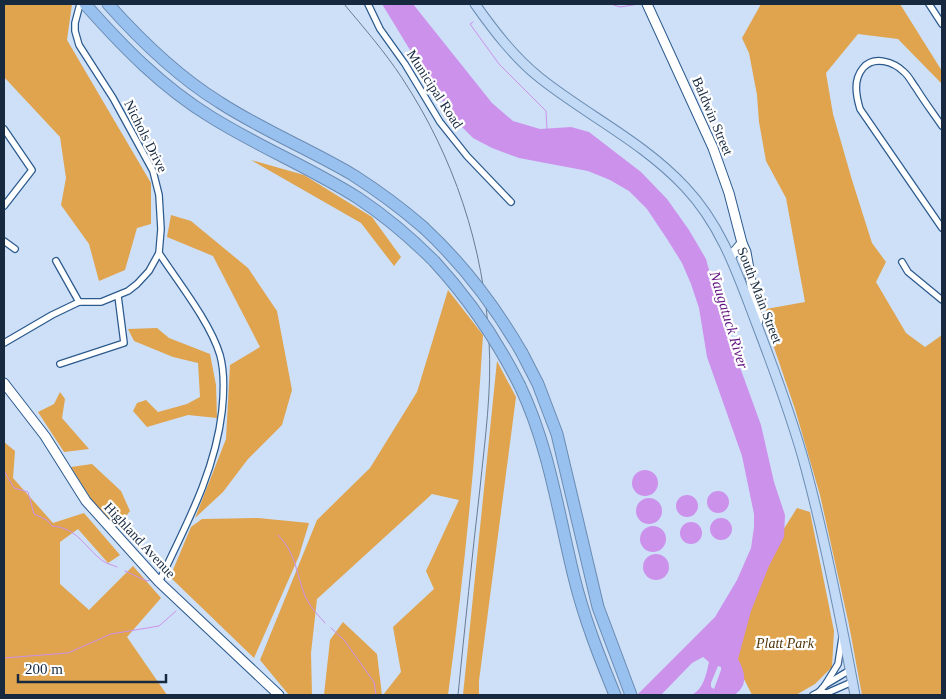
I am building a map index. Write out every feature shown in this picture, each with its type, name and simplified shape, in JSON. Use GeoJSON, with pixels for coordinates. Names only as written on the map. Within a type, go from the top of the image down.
{"type":"FeatureCollection","features":[{"type":"Feature","properties":{"kind":"highway"},"geometry":{"type":"LineString","coordinates":[[85,4],[138,60],[192,104],[230,129],[358,199],[399,229],[434,261],[458,288],[479,316],[506,359],[520,386],[542,440],[578,594],[589,629],[615,695]]}},
{"type":"Feature","properties":{"kind":"highway"},"geometry":{"type":"LineString","coordinates":[[108,4],[150,48],[201,90],[239,114],[352,175],[382,194],[423,227],[483,292],[504,321],[522,353],[538,384],[557,434],[593,590],[631,695]]}},
{"type":"Feature","properties":{"kind":"main road","name":"South Main Street"},"geometry":{"type":"LineString","coordinates":[[475,4],[506,46],[536,74],[642,148],[677,179],[695,198],[721,236],[757,326],[790,417],[806,469],[855,695]]}},
{"type":"Feature","properties":{"kind":"main road","name":"Baldwin Street"},"geometry":{"type":"LineString","coordinates":[[647,4],[690,94],[713,148],[729,193],[746,252],[758,317],[757,326]]}},
{"type":"Feature","properties":{"kind":"main road"},"geometry":{"type":"LineString","coordinates":[[730,256],[742,243]]}},
{"type":"Feature","properties":{"kind":"main road","name":"Highland Avenue"},"geometry":{"type":"LineString","coordinates":[[4,383],[36,424],[86,501],[159,582],[279,695]]}},
{"type":"Feature","properties":{"kind":"street","name":"Nichols Drive"},"geometry":{"type":"LineString","coordinates":[[4,343],[52,315],[79,302],[101,302],[118,296],[137,284],[149,271],[159,253],[162,229],[159,195],[153,171],[114,98],[79,45],[75,23],[80,4]]}},
{"type":"Feature","properties":{"kind":"street","name":"Municipal Road"},"geometry":{"type":"LineString","coordinates":[[368,4],[380,29],[405,64],[440,122],[467,156],[511,202]]}},
{"type":"Feature","properties":{"kind":"street"},"geometry":{"type":"LineString","coordinates":[[929,4],[942,24]]}},
{"type":"Feature","properties":{"kind":"street"},"geometry":{"type":"LineString","coordinates":[[942,126],[905,73],[895,65],[876,61],[869,63],[863,69],[858,77],[856,86],[856,95],[860,109],[942,228]]}},
{"type":"Feature","properties":{"kind":"street"},"geometry":{"type":"LineString","coordinates":[[4,129],[32,170],[4,206]]}},
{"type":"Feature","properties":{"kind":"street"},"geometry":{"type":"LineString","coordinates":[[4,241],[15,249]]}},
{"type":"Feature","properties":{"kind":"street"},"geometry":{"type":"LineString","coordinates":[[159,253],[204,322],[220,355],[225,387],[219,437],[202,490],[159,582]]}},
{"type":"Feature","properties":{"kind":"street"},"geometry":{"type":"LineString","coordinates":[[56,261],[79,302]]}},
{"type":"Feature","properties":{"kind":"street"},"geometry":{"type":"LineString","coordinates":[[902,262],[908,272],[941,296]]}},
{"type":"Feature","properties":{"kind":"street"},"geometry":{"type":"LineString","coordinates":[[60,364],[124,343],[118,296]]}},
{"type":"Feature","properties":{"kind":"street"},"geometry":{"type":"LineString","coordinates":[[820,692],[838,664],[843,636]]}},
{"type":"Feature","properties":{"kind":"street"},"geometry":{"type":"LineString","coordinates":[[825,685],[850,670]]}},
{"type":"Feature","properties":{"kind":"street"},"geometry":{"type":"LineString","coordinates":[[813,695],[827,692],[852,682]]}},
{"type":"Feature","properties":{"kind":"green space"},"geometry":{"type":"Polygon","coordinates":[[[4,4],[72,4],[67,40],[151,183],[151,224],[137,228],[125,270],[99,281],[89,244],[61,205],[66,178],[60,137],[4,77],[4,4]]]}},
{"type":"Feature","properties":{"kind":"green space"},"geometry":{"type":"Polygon","coordinates":[[[761,4],[900,4],[942,71],[942,84],[898,39],[858,34],[826,73],[833,114],[872,243],[886,262],[876,282],[906,333],[925,347],[942,335],[942,695],[862,695],[849,625],[820,495],[795,409],[768,330],[766,309],[805,302],[786,198],[766,161],[749,53],[742,38],[761,4]]]}},
{"type":"Feature","properties":{"kind":"green space"},"geometry":{"type":"Polygon","coordinates":[[[251,160],[304,175],[372,217],[401,257],[394,266],[361,223],[251,160]]]}},
{"type":"Feature","properties":{"kind":"green space"},"geometry":{"type":"Polygon","coordinates":[[[171,215],[191,221],[248,268],[277,311],[292,390],[282,425],[248,459],[223,492],[195,518],[226,439],[230,365],[260,347],[213,256],[167,237],[171,215]]]}},
{"type":"Feature","properties":{"kind":"green space"},"geometry":{"type":"Polygon","coordinates":[[[448,290],[483,335],[469,515],[448,695],[383,695],[401,672],[393,627],[434,589],[426,571],[459,500],[432,494],[317,599],[311,653],[312,695],[289,695],[260,660],[317,520],[370,468],[417,392],[448,290]]]}},
{"type":"Feature","properties":{"kind":"green space"},"geometry":{"type":"Polygon","coordinates":[[[157,328],[169,338],[210,354],[216,385],[217,418],[188,415],[147,427],[133,411],[137,403],[146,400],[158,412],[187,404],[200,397],[198,363],[173,357],[134,341],[128,329],[157,328]]]}},
{"type":"Feature","properties":{"kind":"green space"},"geometry":{"type":"Polygon","coordinates":[[[497,361],[516,397],[479,681],[479,695],[463,695],[497,361]]]}},
{"type":"Feature","properties":{"kind":"green space"},"geometry":{"type":"Polygon","coordinates":[[[60,392],[65,399],[62,418],[89,449],[64,452],[38,412],[54,404],[60,392]]]}},
{"type":"Feature","properties":{"kind":"green space"},"geometry":{"type":"Polygon","coordinates":[[[4,442],[15,451],[13,478],[53,523],[84,513],[120,555],[108,563],[78,529],[60,542],[60,584],[89,610],[133,566],[161,598],[127,637],[167,695],[4,695],[4,442]]]}},
{"type":"Feature","properties":{"kind":"green space"},"geometry":{"type":"Polygon","coordinates":[[[92,464],[121,491],[130,511],[117,527],[93,502],[71,467],[92,464]]]}},
{"type":"Feature","properties":{"kind":"green space","name":"Platt Park"},"geometry":{"type":"Polygon","coordinates":[[[797,508],[810,512],[834,631],[832,667],[815,684],[796,695],[752,695],[735,661],[738,631],[775,543],[797,508]]]}},
{"type":"Feature","properties":{"kind":"green space"},"geometry":{"type":"Polygon","coordinates":[[[258,518],[309,523],[299,556],[254,658],[170,577],[191,527],[202,519],[258,518]]]}},
{"type":"Feature","properties":{"kind":"green space"},"geometry":{"type":"Polygon","coordinates":[[[343,622],[377,654],[382,695],[324,695],[330,640],[343,622]]]}},
{"type":"Feature","properties":{"kind":"shaded area"},"geometry":{"type":"Polygon","coordinates":[[[382,4],[413,4],[492,103],[513,121],[540,129],[571,127],[589,132],[641,172],[667,199],[689,230],[706,259],[722,318],[761,425],[774,482],[785,515],[784,537],[769,566],[751,611],[738,659],[744,673],[744,683],[734,695],[692,695],[702,685],[705,676],[709,662],[703,657],[692,663],[661,695],[637,695],[715,617],[737,580],[751,548],[754,527],[754,514],[742,456],[707,357],[699,308],[682,263],[647,209],[629,191],[610,180],[588,171],[519,158],[492,148],[473,138],[457,122],[424,73],[382,4]],[[718,666],[711,683],[711,687],[714,689],[721,670],[721,667],[718,666]]]}},
{"type":"Feature","properties":{"kind":"shaded area"},"geometry":{"type":"Polygon","coordinates":[[[645,470],[654,474],[658,483],[654,492],[645,496],[636,492],[632,483],[636,474],[645,470]]]}},
{"type":"Feature","properties":{"kind":"shaded area"},"geometry":{"type":"Polygon","coordinates":[[[714,491],[722,491],[729,498],[729,506],[722,513],[714,513],[707,506],[707,498],[714,491]]]}},
{"type":"Feature","properties":{"kind":"shaded area"},"geometry":{"type":"Polygon","coordinates":[[[683,495],[691,495],[698,502],[698,510],[691,517],[683,517],[676,510],[676,502],[683,495]]]}},
{"type":"Feature","properties":{"kind":"shaded area"},"geometry":{"type":"Polygon","coordinates":[[[649,498],[658,502],[662,511],[658,520],[649,524],[640,520],[636,511],[640,502],[649,498]]]}},
{"type":"Feature","properties":{"kind":"shaded area"},"geometry":{"type":"Polygon","coordinates":[[[717,518],[725,518],[732,525],[732,533],[725,540],[717,540],[710,533],[710,525],[717,518]]]}},
{"type":"Feature","properties":{"kind":"shaded area"},"geometry":{"type":"Polygon","coordinates":[[[687,522],[695,522],[702,529],[702,537],[695,544],[687,544],[680,537],[680,529],[687,522]]]}},
{"type":"Feature","properties":{"kind":"shaded area"},"geometry":{"type":"Polygon","coordinates":[[[653,526],[662,530],[666,539],[662,548],[653,552],[644,548],[640,539],[644,530],[653,526]]]}},
{"type":"Feature","properties":{"kind":"shaded area"},"geometry":{"type":"Polygon","coordinates":[[[656,554],[665,558],[669,567],[665,576],[656,580],[647,576],[643,567],[647,558],[656,554]]]}},
{"type":"Feature","properties":{"kind":"waterway"},"geometry":{"type":"LineString","coordinates":[[611,4],[620,7],[639,4]]}},
{"type":"Feature","properties":{"kind":"waterway"},"geometry":{"type":"LineString","coordinates":[[473,22],[470,24],[499,64],[546,111],[547,130]]}},
{"type":"Feature","properties":{"kind":"waterway"},"geometry":{"type":"LineString","coordinates":[[4,471],[14,488],[28,492],[34,514],[47,520],[52,526],[75,534],[96,556],[106,563],[117,567]]}},
{"type":"Feature","properties":{"kind":"waterway"},"geometry":{"type":"LineString","coordinates":[[278,535],[293,557],[306,598],[325,623]]}},
{"type":"Feature","properties":{"kind":"waterway"},"geometry":{"type":"LineString","coordinates":[[125,571],[147,581],[150,580]]}},
{"type":"Feature","properties":{"kind":"waterway"},"geometry":{"type":"LineString","coordinates":[[4,658],[68,653],[111,634],[159,626],[176,611]]}},
{"type":"Feature","properties":{"kind":"waterway"},"geometry":{"type":"LineString","coordinates":[[331,628],[344,640],[374,682],[376,695]]}},
{"type":"Feature","properties":{"kind":"railway"},"geometry":{"type":"LineString","coordinates":[[344,4],[402,78],[437,139],[463,204],[481,271],[489,341],[489,396],[458,695]]}},
{"type":"Feature","properties":{"kind":"water label","name":"Naugatuck River"},"geometry":{"type":"Point","coordinates":[729,320]}}]}
